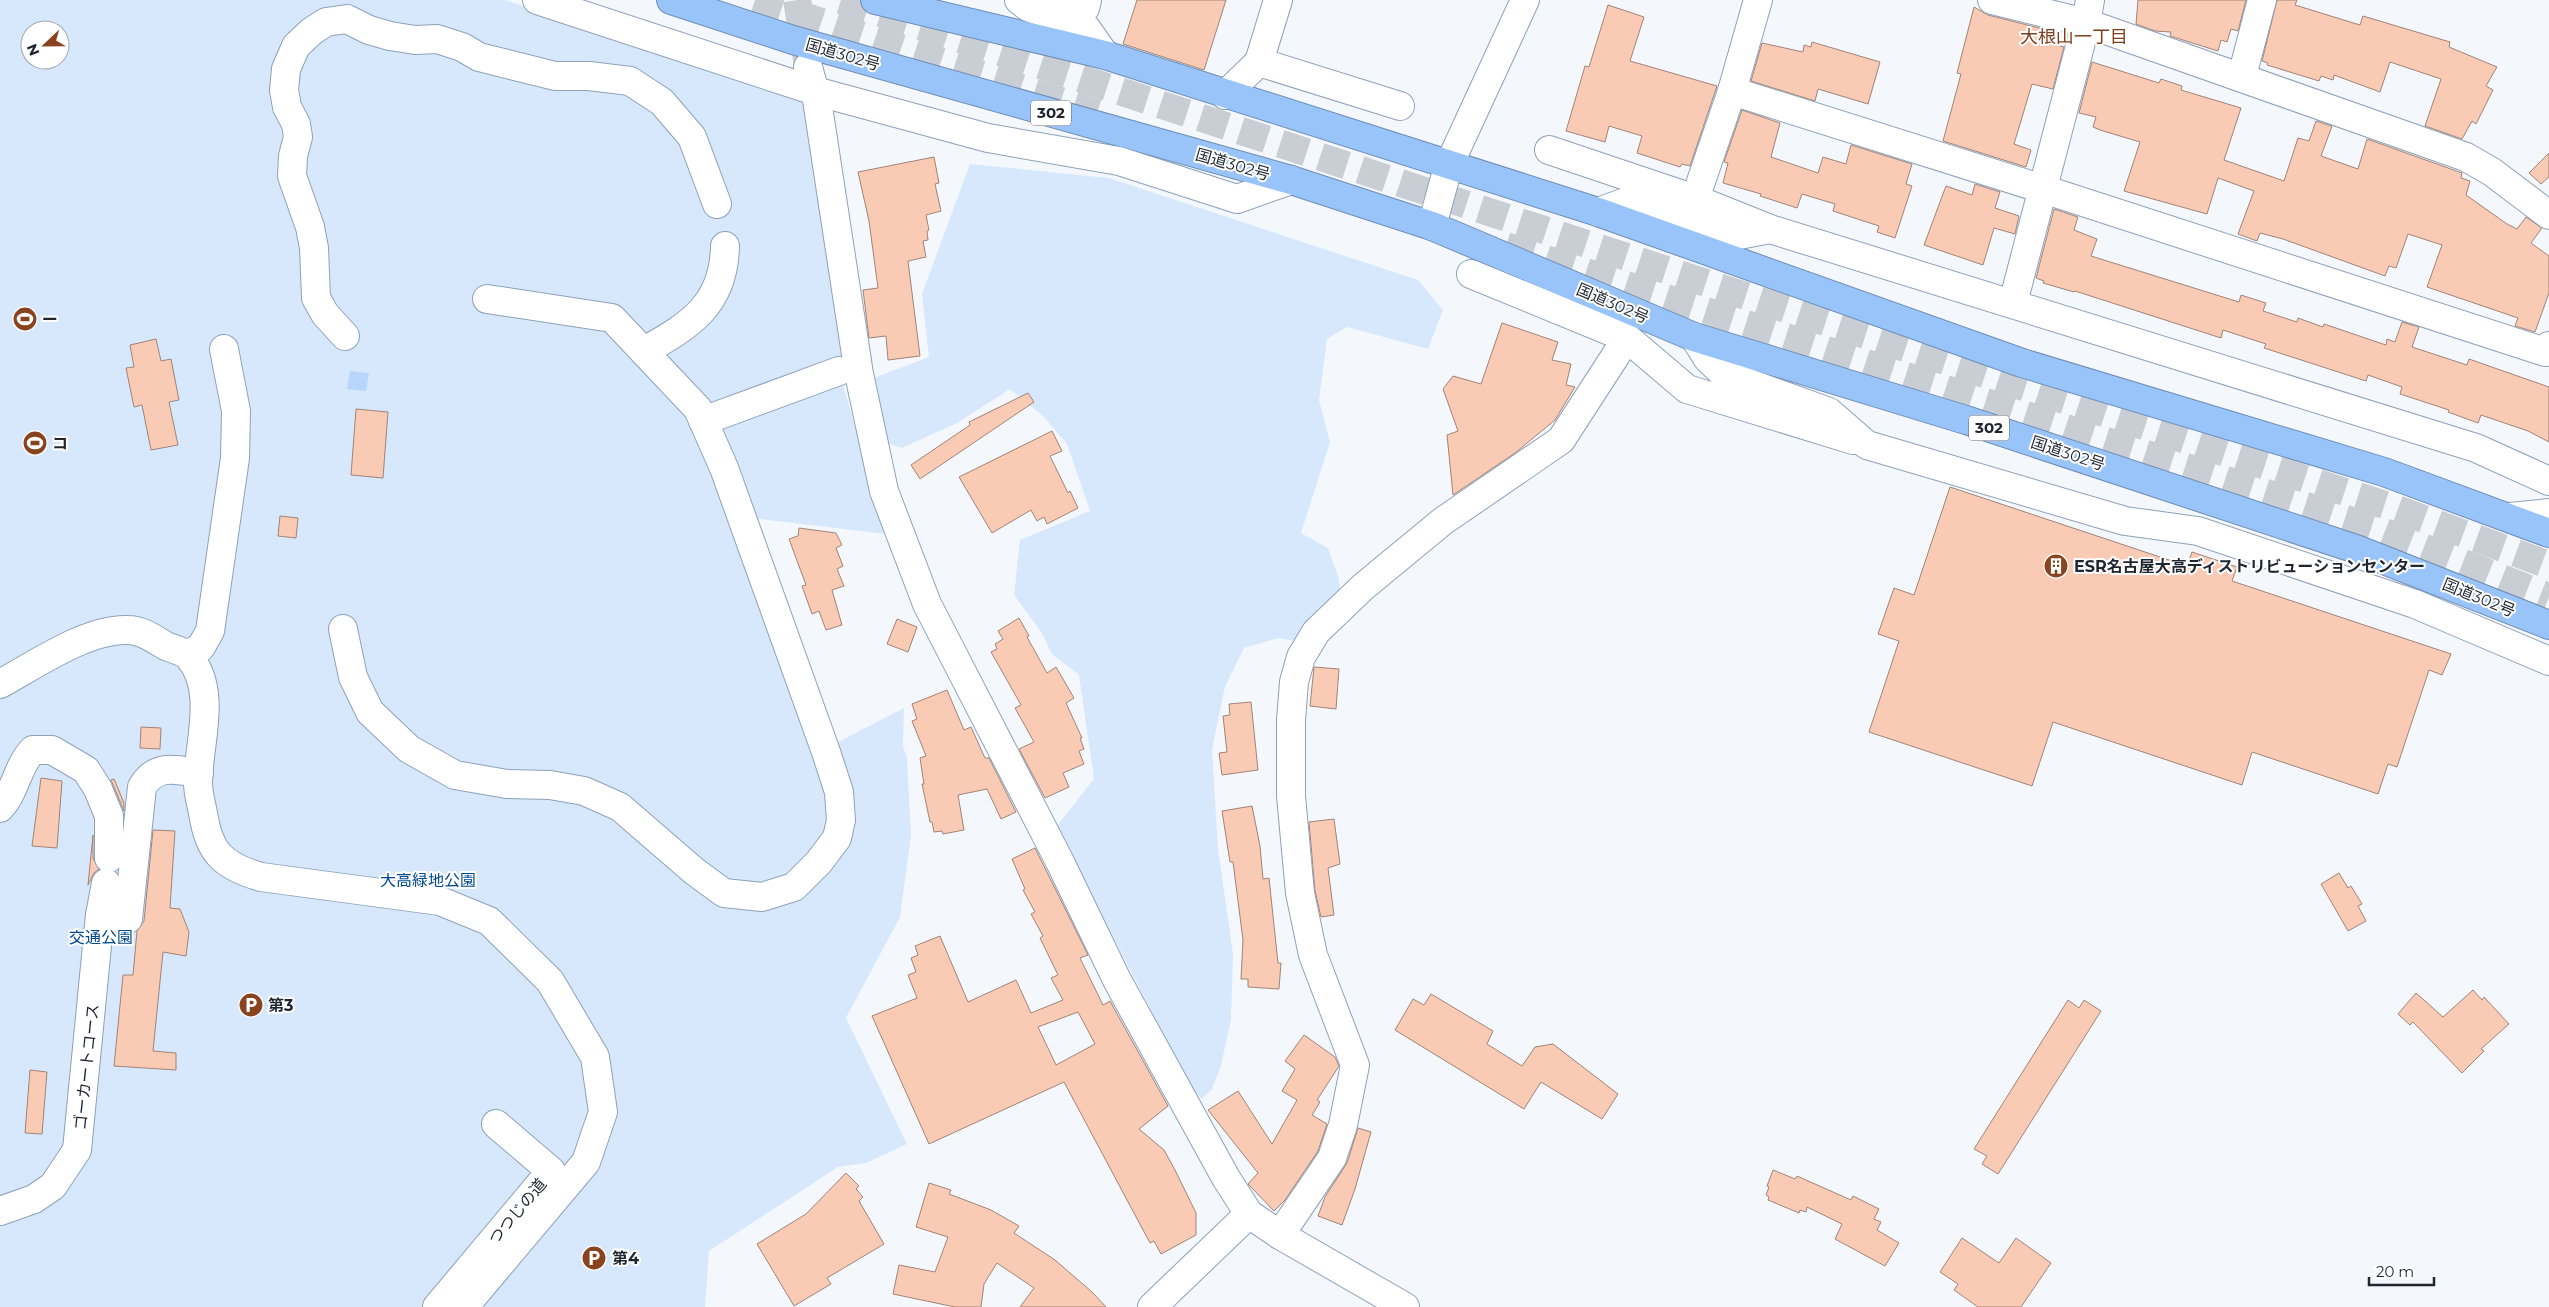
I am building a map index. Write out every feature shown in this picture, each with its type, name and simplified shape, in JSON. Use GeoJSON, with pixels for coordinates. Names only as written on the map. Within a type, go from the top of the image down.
{"type":"FeatureCollection","features":[{"type":"Feature","properties":{"kind":"highway","name":"国道302号"},"geometry":{"type":"LineString","coordinates":[[670,0],[793,40],[1291,180],[1432,226],[1694,337],[1966,420],[2301,530],[2366,552],[2549,626]]}},
{"type":"Feature","properties":{"kind":"highway"},"geometry":{"type":"LineString","coordinates":[[875,0],[1104,55],[1448,166],[1598,212],[2022,363],[2384,472],[2549,532]]}},
{"type":"Feature","properties":{"kind":"street"},"geometry":{"type":"LineString","coordinates":[[536,0],[812,79],[988,138],[1119,161],[1237,199],[1291,180]]}},
{"type":"Feature","properties":{"kind":"street"},"geometry":{"type":"LineString","coordinates":[[1019,0],[1028,8],[1086,28],[1104,55]]}},
{"type":"Feature","properties":{"kind":"street"},"geometry":{"type":"LineString","coordinates":[[1061,0],[1084,8],[1087,0]]}},
{"type":"Feature","properties":{"kind":"street"},"geometry":{"type":"LineString","coordinates":[[1225,95],[1258,62],[1278,0]]}},
{"type":"Feature","properties":{"kind":"street"},"geometry":{"type":"LineString","coordinates":[[1432,226],[1448,166],[1525,0]]}},
{"type":"Feature","properties":{"kind":"street"},"geometry":{"type":"LineString","coordinates":[[1695,199],[1732,91],[1758,0]]}},
{"type":"Feature","properties":{"kind":"street"},"geometry":{"type":"LineString","coordinates":[[1992,0],[2088,12],[2242,76],[2466,157],[2492,172],[2549,215]]}},
{"type":"Feature","properties":{"kind":"street"},"geometry":{"type":"LineString","coordinates":[[2242,76],[2262,0]]}},
{"type":"Feature","properties":{"kind":"street"},"geometry":{"type":"LineString","coordinates":[[2013,303],[2088,12]]}},
{"type":"Feature","properties":{"kind":"street"},"geometry":{"type":"LineString","coordinates":[[345,336],[325,314],[316,298],[314,248],[310,226],[292,176],[293,156],[298,136],[296,124],[287,107],[284,90],[286,69],[296,46],[312,31],[326,22],[347,19],[369,30],[390,36],[415,40],[438,39],[462,47],[479,57],[555,76],[589,76],[630,81],[662,102],[692,137],[716,204]]}},
{"type":"Feature","properties":{"kind":"street"},"geometry":{"type":"LineString","coordinates":[[1258,62],[1400,106]]}},
{"type":"Feature","properties":{"kind":"street"},"geometry":{"type":"LineString","coordinates":[[812,79],[859,374],[884,492],[923,595],[1060,862],[1117,980],[1226,1178],[1249,1214],[1280,1235],[1405,1307]]}},
{"type":"Feature","properties":{"kind":"street"},"geometry":{"type":"LineString","coordinates":[[1732,91],[2043,189],[2545,352],[2549,346]]}},
{"type":"Feature","properties":{"kind":"street"},"geometry":{"type":"LineString","coordinates":[[1549,150],[1695,199],[1770,229],[2476,448],[2549,481]]}},
{"type":"Feature","properties":{"kind":"street"},"geometry":{"type":"LineString","coordinates":[[1598,212],[1634,199],[1647,200],[1704,228],[1729,237],[1770,229]]}},
{"type":"Feature","properties":{"kind":"street"},"geometry":{"type":"LineString","coordinates":[[644,351],[685,328],[707,303],[722,277],[725,246]]}},
{"type":"Feature","properties":{"kind":"street"},"geometry":{"type":"LineString","coordinates":[[1471,274],[1627,338],[1687,389],[1866,445],[2125,521],[2198,531],[2415,604],[2549,661]]}},
{"type":"Feature","properties":{"kind":"street"},"geometry":{"type":"LineString","coordinates":[[343,630],[353,676],[370,712],[409,749],[455,775],[507,784],[550,785],[584,791],[620,807],[694,871],[724,893],[762,897],[794,887],[819,862],[837,838],[841,820],[839,792],[808,696],[774,612],[724,468],[698,409],[612,318],[487,299]]}},
{"type":"Feature","properties":{"kind":"street"},"geometry":{"type":"LineString","coordinates":[[1694,337],[1708,359],[1724,374],[1784,394],[1829,412],[1866,445]]}},
{"type":"Feature","properties":{"kind":"street"},"geometry":{"type":"LineString","coordinates":[[1280,1235],[1332,1158],[1344,1125],[1355,1065],[1312,955],[1300,893],[1291,796],[1291,720],[1294,682],[1301,657],[1316,632],[1363,586],[1442,521],[1561,440],[1627,338]]}},
{"type":"Feature","properties":{"kind":"street"},"geometry":{"type":"LineString","coordinates":[[188,656],[200,647],[210,631],[235,458],[236,412],[224,349]]}},
{"type":"Feature","properties":{"kind":"street"},"geometry":{"type":"LineString","coordinates":[[703,420],[839,371]]}},
{"type":"Feature","properties":{"kind":"street"},"geometry":{"type":"LineString","coordinates":[[1784,394],[1798,409],[1800,423]]}},
{"type":"Feature","properties":{"kind":"street"},"geometry":{"type":"LineString","coordinates":[[2510,517],[2549,513]]}},
{"type":"Feature","properties":{"kind":"street"},"geometry":{"type":"LineString","coordinates":[[0,684],[68,647],[104,632],[128,630],[146,634],[188,656],[199,675],[204,704],[198,783],[206,835],[216,852],[238,870],[261,877],[440,901],[489,921],[550,981],[595,1057],[603,1112],[586,1162],[464,1307]]}},
{"type":"Feature","properties":{"kind":"street","name":"ゴーカートコース"},"geometry":{"type":"LineString","coordinates":[[0,808],[8,799],[23,760],[33,750],[52,750],[86,770],[98,789],[109,816],[108,870],[100,915],[77,1150],[53,1186],[34,1200],[0,1211]]}},
{"type":"Feature","properties":{"kind":"street"},"geometry":{"type":"LineString","coordinates":[[100,915],[128,919],[142,787],[148,777],[164,769],[199,773]]}},
{"type":"Feature","properties":{"kind":"street","name":"つつじの道"},"geometry":{"type":"LineString","coordinates":[[437,1307],[550,1171],[496,1124]]}},
{"type":"Feature","properties":{"kind":"street"},"geometry":{"type":"LineString","coordinates":[[1153,1306],[1249,1214]]}},
{"type":"Feature","properties":{"kind":"green space","name":"大高緑地公園"},"geometry":{"type":"Polygon","coordinates":[[[0,0],[504,0],[797,87],[803,101],[842,360],[839,371],[886,534],[751,518],[834,744],[904,708],[903,746],[907,758],[911,835],[900,917],[846,1018],[907,1144],[866,1163],[838,1167],[709,1251],[705,1307],[0,1307],[0,0]]]}},
{"type":"Feature","properties":{"kind":"green space"},"geometry":{"type":"Polygon","coordinates":[[[970,164],[1109,178],[1418,280],[1443,310],[1428,349],[1347,327],[1327,339],[1319,400],[1330,442],[1301,533],[1328,548],[1338,576],[1341,594],[1301,642],[1278,638],[1244,648],[1225,687],[1212,750],[1218,849],[1233,954],[1231,1019],[1221,1066],[1212,1089],[1202,1099],[1193,1091],[1056,827],[1094,779],[1079,675],[1052,654],[1042,633],[1014,595],[1020,540],[1090,511],[1067,444],[1043,416],[1010,389],[957,423],[902,448],[883,442],[871,379],[929,357],[922,294],[970,164]]]}},
{"type":"Feature","properties":{"kind":"water"},"geometry":{"type":"Polygon","coordinates":[[[350,371],[369,373],[366,391],[347,389],[350,371]]]}},
{"type":"Feature","properties":{"kind":"building"},"geometry":{"type":"Polygon","coordinates":[[[1137,0],[1226,0],[1204,70],[1123,44],[1137,0]]]}},
{"type":"Feature","properties":{"kind":"building"},"geometry":{"type":"Polygon","coordinates":[[[2138,0],[2246,0],[2238,31],[2231,29],[2227,42],[2221,40],[2218,51],[2170,36],[2171,32],[2155,31],[2136,24],[2138,0]]]}},
{"type":"Feature","properties":{"kind":"building"},"geometry":{"type":"Polygon","coordinates":[[[2277,0],[2297,0],[2295,5],[2360,25],[2363,16],[2450,42],[2449,47],[2497,67],[2486,86],[2493,90],[2476,124],[2472,121],[2462,139],[2425,126],[2441,79],[2390,62],[2380,92],[2334,75],[2333,80],[2321,76],[2319,81],[2267,65],[2268,63],[2262,61],[2277,0]]]}},
{"type":"Feature","properties":{"kind":"building"},"geometry":{"type":"Polygon","coordinates":[[[1608,5],[1644,17],[1630,61],[1717,86],[1690,166],[1682,164],[1680,167],[1637,153],[1642,136],[1609,126],[1605,142],[1566,131],[1585,66],[1589,67],[1608,5]]]}},
{"type":"Feature","properties":{"kind":"building"},"geometry":{"type":"Polygon","coordinates":[[[1974,7],[1988,15],[2051,31],[2048,43],[2064,47],[2053,89],[2032,84],[2014,144],[2031,150],[2026,167],[1943,141],[1961,74],[1957,73],[1974,7]]]}},
{"type":"Feature","properties":{"kind":"building"},"geometry":{"type":"Polygon","coordinates":[[[1812,42],[1880,62],[1868,104],[1818,89],[1815,101],[1751,81],[1762,43],[1803,52],[1804,45],[1811,47],[1812,42]]]}},
{"type":"Feature","properties":{"kind":"building"},"geometry":{"type":"Polygon","coordinates":[[[2092,62],[2159,83],[2161,79],[2182,86],[2181,90],[2241,108],[2224,160],[2284,181],[2298,138],[2309,141],[2316,121],[2332,126],[2321,156],[2358,169],[2367,139],[2462,173],[2461,178],[2470,181],[2466,195],[2507,224],[2517,229],[2526,217],[2542,228],[2531,243],[2549,256],[2549,293],[2535,332],[2515,326],[2518,318],[2427,287],[2442,245],[2408,234],[2396,268],[2389,266],[2385,276],[2283,239],[2260,233],[2257,241],[2238,234],[2254,191],[2218,178],[2207,214],[2124,191],[2140,142],[2093,127],[2096,117],[2079,113],[2092,62]]]}},
{"type":"Feature","properties":{"kind":"building"},"geometry":{"type":"Polygon","coordinates":[[[1742,110],[1780,123],[1771,157],[1818,173],[1823,157],[1846,164],[1851,145],[1912,164],[1906,184],[1912,186],[1895,238],[1877,232],[1879,226],[1833,211],[1835,204],[1802,194],[1797,208],[1760,196],[1761,194],[1723,183],[1728,163],[1724,162],[1742,110]]]}},
{"type":"Feature","properties":{"kind":"building"},"geometry":{"type":"Polygon","coordinates":[[[2549,153],[2549,177],[2541,184],[2529,173],[2549,153]]]}},
{"type":"Feature","properties":{"kind":"building"},"geometry":{"type":"Polygon","coordinates":[[[934,157],[939,183],[935,184],[941,211],[926,215],[929,230],[927,231],[928,240],[923,241],[926,257],[908,261],[920,356],[888,360],[886,336],[869,338],[863,290],[878,288],[869,221],[858,172],[934,157]]]}},
{"type":"Feature","properties":{"kind":"building"},"geometry":{"type":"Polygon","coordinates":[[[1975,184],[2000,192],[1995,208],[2019,216],[2015,234],[1994,228],[1983,265],[1924,245],[1946,186],[1972,195],[1975,184]]]}},
{"type":"Feature","properties":{"kind":"building"},"geometry":{"type":"Polygon","coordinates":[[[2054,209],[2078,217],[2074,230],[2097,239],[2091,256],[2239,302],[2241,295],[2266,303],[2263,311],[2297,322],[2298,318],[2323,327],[2324,324],[2386,345],[2387,339],[2395,342],[2402,322],[2419,327],[2412,347],[2467,365],[2469,359],[2549,387],[2549,442],[2528,431],[2481,415],[2478,423],[2448,412],[2449,410],[2400,394],[2402,387],[2368,375],[2366,381],[2264,348],[2266,344],[2223,330],[2221,338],[2075,291],[2043,283],[2044,281],[2036,278],[2054,209]]]}},
{"type":"Feature","properties":{"kind":"building"},"geometry":{"type":"Polygon","coordinates":[[[1502,323],[1558,342],[1552,360],[1571,364],[1566,385],[1575,387],[1555,420],[1515,453],[1453,495],[1447,435],[1458,431],[1443,389],[1453,376],[1481,384],[1502,323]]]}},
{"type":"Feature","properties":{"kind":"building"},"geometry":{"type":"Polygon","coordinates":[[[156,339],[161,361],[171,359],[179,400],[169,402],[178,445],[151,450],[142,405],[134,407],[126,368],[134,367],[130,345],[156,339]]]}},
{"type":"Feature","properties":{"kind":"building"},"geometry":{"type":"Polygon","coordinates":[[[1028,393],[1034,402],[920,479],[911,465],[970,425],[969,422],[1028,393]]]}},
{"type":"Feature","properties":{"kind":"building"},"geometry":{"type":"Polygon","coordinates":[[[356,409],[388,412],[383,478],[351,475],[356,409]]]}},
{"type":"Feature","properties":{"kind":"building"},"geometry":{"type":"Polygon","coordinates":[[[1052,431],[1062,451],[1050,456],[1068,493],[1070,491],[1078,508],[1047,524],[1044,517],[1037,521],[1031,510],[992,533],[959,477],[1052,431]]]}},
{"type":"Feature","properties":{"kind":"building","name":"ESR名古屋大高ディストリビューションセンター"},"geometry":{"type":"Polygon","coordinates":[[[1950,487],[2187,566],[2192,552],[2237,567],[2232,581],[2451,654],[2442,675],[2429,670],[2397,767],[2388,764],[2378,794],[2252,752],[2242,785],[2053,722],[2032,786],[1869,732],[1899,641],[1878,634],[1894,588],[1914,595],[1950,487]]]}},
{"type":"Feature","properties":{"kind":"building"},"geometry":{"type":"Polygon","coordinates":[[[280,516],[298,518],[296,538],[278,536],[280,516]]]}},
{"type":"Feature","properties":{"kind":"building"},"geometry":{"type":"Polygon","coordinates":[[[799,528],[836,533],[842,545],[836,548],[843,566],[837,569],[844,586],[832,590],[842,625],[826,630],[819,611],[812,614],[802,586],[806,585],[789,539],[798,536],[799,528]]]}},
{"type":"Feature","properties":{"kind":"building"},"geometry":{"type":"Polygon","coordinates":[[[1019,618],[1047,673],[1056,667],[1074,698],[1066,703],[1082,738],[1080,738],[1084,749],[1079,751],[1084,764],[1063,773],[1069,787],[1045,798],[1019,749],[1034,742],[1015,708],[1021,705],[991,652],[997,649],[995,644],[1003,639],[998,631],[1019,618]]]}},
{"type":"Feature","properties":{"kind":"building"},"geometry":{"type":"Polygon","coordinates":[[[897,619],[917,627],[908,652],[887,644],[897,619]]]}},
{"type":"Feature","properties":{"kind":"building"},"geometry":{"type":"Polygon","coordinates":[[[1314,667],[1339,669],[1336,709],[1310,706],[1314,667]]]}},
{"type":"Feature","properties":{"kind":"building"},"geometry":{"type":"Polygon","coordinates":[[[947,690],[964,730],[971,727],[985,758],[989,758],[1016,812],[1001,819],[987,789],[958,795],[964,830],[943,834],[942,831],[934,832],[932,822],[930,822],[922,784],[924,784],[920,758],[926,756],[912,721],[917,719],[912,704],[947,690]]]}},
{"type":"Feature","properties":{"kind":"building"},"geometry":{"type":"Polygon","coordinates":[[[1251,702],[1258,770],[1222,775],[1219,753],[1227,752],[1223,716],[1230,715],[1229,704],[1251,702]]]}},
{"type":"Feature","properties":{"kind":"building"},"geometry":{"type":"Polygon","coordinates":[[[141,727],[161,728],[160,749],[140,748],[141,727]]]}},
{"type":"Feature","properties":{"kind":"building"},"geometry":{"type":"Polygon","coordinates":[[[41,778],[62,781],[57,848],[32,846],[41,778]]]}},
{"type":"Feature","properties":{"kind":"building"},"geometry":{"type":"Polygon","coordinates":[[[114,779],[124,803],[124,811],[111,780],[114,779]]]}},
{"type":"Feature","properties":{"kind":"building"},"geometry":{"type":"Polygon","coordinates":[[[1252,806],[1260,846],[1263,879],[1269,878],[1278,963],[1281,963],[1279,989],[1248,987],[1248,979],[1241,979],[1243,940],[1233,862],[1230,862],[1222,811],[1252,806]]]}},
{"type":"Feature","properties":{"kind":"building"},"geometry":{"type":"Polygon","coordinates":[[[1334,819],[1340,864],[1328,868],[1334,915],[1321,917],[1315,891],[1309,822],[1334,819]]]}},
{"type":"Feature","properties":{"kind":"building"},"geometry":{"type":"Polygon","coordinates":[[[153,830],[175,831],[170,908],[180,909],[189,932],[186,956],[163,952],[153,1051],[176,1053],[176,1070],[114,1066],[123,975],[133,975],[137,931],[144,921],[153,830]]]}},
{"type":"Feature","properties":{"kind":"building"},"geometry":{"type":"Polygon","coordinates":[[[93,835],[93,858],[99,869],[94,873],[88,885],[93,835]]]}},
{"type":"Feature","properties":{"kind":"building"},"geometry":{"type":"Polygon","coordinates":[[[1035,848],[1088,955],[1080,958],[1103,1005],[1110,1001],[1168,1106],[1139,1129],[1164,1150],[1175,1170],[1196,1213],[1196,1235],[1161,1254],[1154,1241],[1150,1243],[1064,1082],[929,1144],[872,1016],[917,998],[908,975],[916,972],[911,958],[918,955],[915,946],[940,936],[968,1002],[1016,980],[1031,1013],[1063,1000],[1051,978],[1058,975],[1040,938],[1043,936],[1031,914],[1035,912],[1023,890],[1025,889],[1012,859],[1035,848]],[[1078,1012],[1038,1027],[1056,1065],[1095,1044],[1078,1012]]]}},
{"type":"Feature","properties":{"kind":"building"},"geometry":{"type":"Polygon","coordinates":[[[2339,873],[2348,888],[2351,886],[2362,904],[2358,906],[2366,921],[2348,931],[2321,884],[2339,873]]]}},
{"type":"Feature","properties":{"kind":"building"},"geometry":{"type":"Polygon","coordinates":[[[2473,990],[2482,1000],[2484,997],[2509,1024],[2481,1049],[2484,1051],[2462,1073],[2413,1022],[2410,1025],[2398,1014],[2416,993],[2443,1017],[2473,990]]]}},
{"type":"Feature","properties":{"kind":"building"},"geometry":{"type":"Polygon","coordinates":[[[1431,994],[1493,1031],[1487,1044],[1522,1066],[1535,1047],[1553,1044],[1618,1094],[1602,1119],[1541,1082],[1524,1109],[1395,1030],[1413,999],[1424,1005],[1431,994]]]}},
{"type":"Feature","properties":{"kind":"building"},"geometry":{"type":"Polygon","coordinates":[[[2068,1000],[2079,1008],[2084,1000],[2101,1011],[1998,1174],[1982,1164],[1987,1156],[1974,1149],[2068,1000]]]}},
{"type":"Feature","properties":{"kind":"building"},"geometry":{"type":"Polygon","coordinates":[[[1304,1035],[1335,1057],[1339,1066],[1317,1100],[1320,1102],[1312,1115],[1327,1124],[1318,1151],[1285,1200],[1274,1211],[1248,1184],[1258,1173],[1208,1110],[1238,1091],[1272,1144],[1297,1100],[1282,1091],[1295,1069],[1285,1061],[1304,1035]]]}},
{"type":"Feature","properties":{"kind":"building"},"geometry":{"type":"Polygon","coordinates":[[[30,1070],[47,1072],[42,1134],[25,1133],[30,1070]]]}},
{"type":"Feature","properties":{"kind":"building"},"geometry":{"type":"Polygon","coordinates":[[[1358,1128],[1371,1132],[1355,1189],[1342,1225],[1318,1216],[1325,1197],[1347,1163],[1358,1128]]]}},
{"type":"Feature","properties":{"kind":"building"},"geometry":{"type":"Polygon","coordinates":[[[1773,1170],[1795,1179],[1797,1176],[1851,1200],[1853,1196],[1879,1209],[1874,1219],[1881,1222],[1877,1230],[1899,1243],[1885,1266],[1835,1239],[1842,1224],[1807,1207],[1806,1212],[1800,1210],[1799,1213],[1768,1200],[1769,1197],[1766,1195],[1769,1187],[1767,1186],[1773,1170]]]}},
{"type":"Feature","properties":{"kind":"building"},"geometry":{"type":"Polygon","coordinates":[[[846,1173],[859,1186],[856,1189],[863,1197],[859,1201],[884,1244],[827,1278],[831,1284],[794,1306],[757,1244],[806,1214],[846,1173]]]}},
{"type":"Feature","properties":{"kind":"building"},"geometry":{"type":"Polygon","coordinates":[[[929,1183],[951,1190],[949,1194],[991,1210],[1019,1226],[1014,1233],[1055,1260],[1092,1292],[1106,1307],[1020,1307],[1034,1288],[997,1263],[984,1284],[981,1307],[955,1307],[893,1294],[899,1265],[935,1272],[948,1237],[916,1227],[929,1183]]]}},
{"type":"Feature","properties":{"kind":"building"},"geometry":{"type":"Polygon","coordinates":[[[1962,1238],[1999,1263],[2016,1238],[2051,1263],[2021,1307],[1978,1307],[1954,1290],[1958,1284],[1940,1272],[1962,1238]]]}},
{"type":"Feature","properties":{"kind":"tunnel"},"geometry":{"type":"LineString","coordinates":[[755,0],[1097,113]]}},
{"type":"Feature","properties":{"kind":"tunnel"},"geometry":{"type":"LineString","coordinates":[[797,0],[808,65]]}},
{"type":"Feature","properties":{"kind":"tunnel"},"geometry":{"type":"LineString","coordinates":[[841,0],[2391,507],[2549,565]]}},
{"type":"Feature","properties":{"kind":"tunnel"},"geometry":{"type":"LineString","coordinates":[[1506,246],[2377,529],[2549,597]]}},
{"type":"Feature","properties":{"kind":"place","name":"ー"},"geometry":{"type":"Point","coordinates":[25,319]}},
{"type":"Feature","properties":{"kind":"place","name":"コ"},"geometry":{"type":"Point","coordinates":[35,443]}},
{"type":"Feature","properties":{"kind":"place","name":"ESR名古屋大高ディストリビューションセンター"},"geometry":{"type":"Point","coordinates":[2056,566]}},
{"type":"Feature","properties":{"kind":"place","name":"第3"},"geometry":{"type":"Point","coordinates":[251,1005]}},
{"type":"Feature","properties":{"kind":"place","name":"第4"},"geometry":{"type":"Point","coordinates":[594,1258]}},
{"type":"Feature","properties":{"kind":"district","name":"大根山一丁目"},"geometry":{"type":"Point","coordinates":[2074,37]}},
{"type":"Feature","properties":{"kind":"park label","name":"交通公園"},"geometry":{"type":"Point","coordinates":[101,937]}}]}
